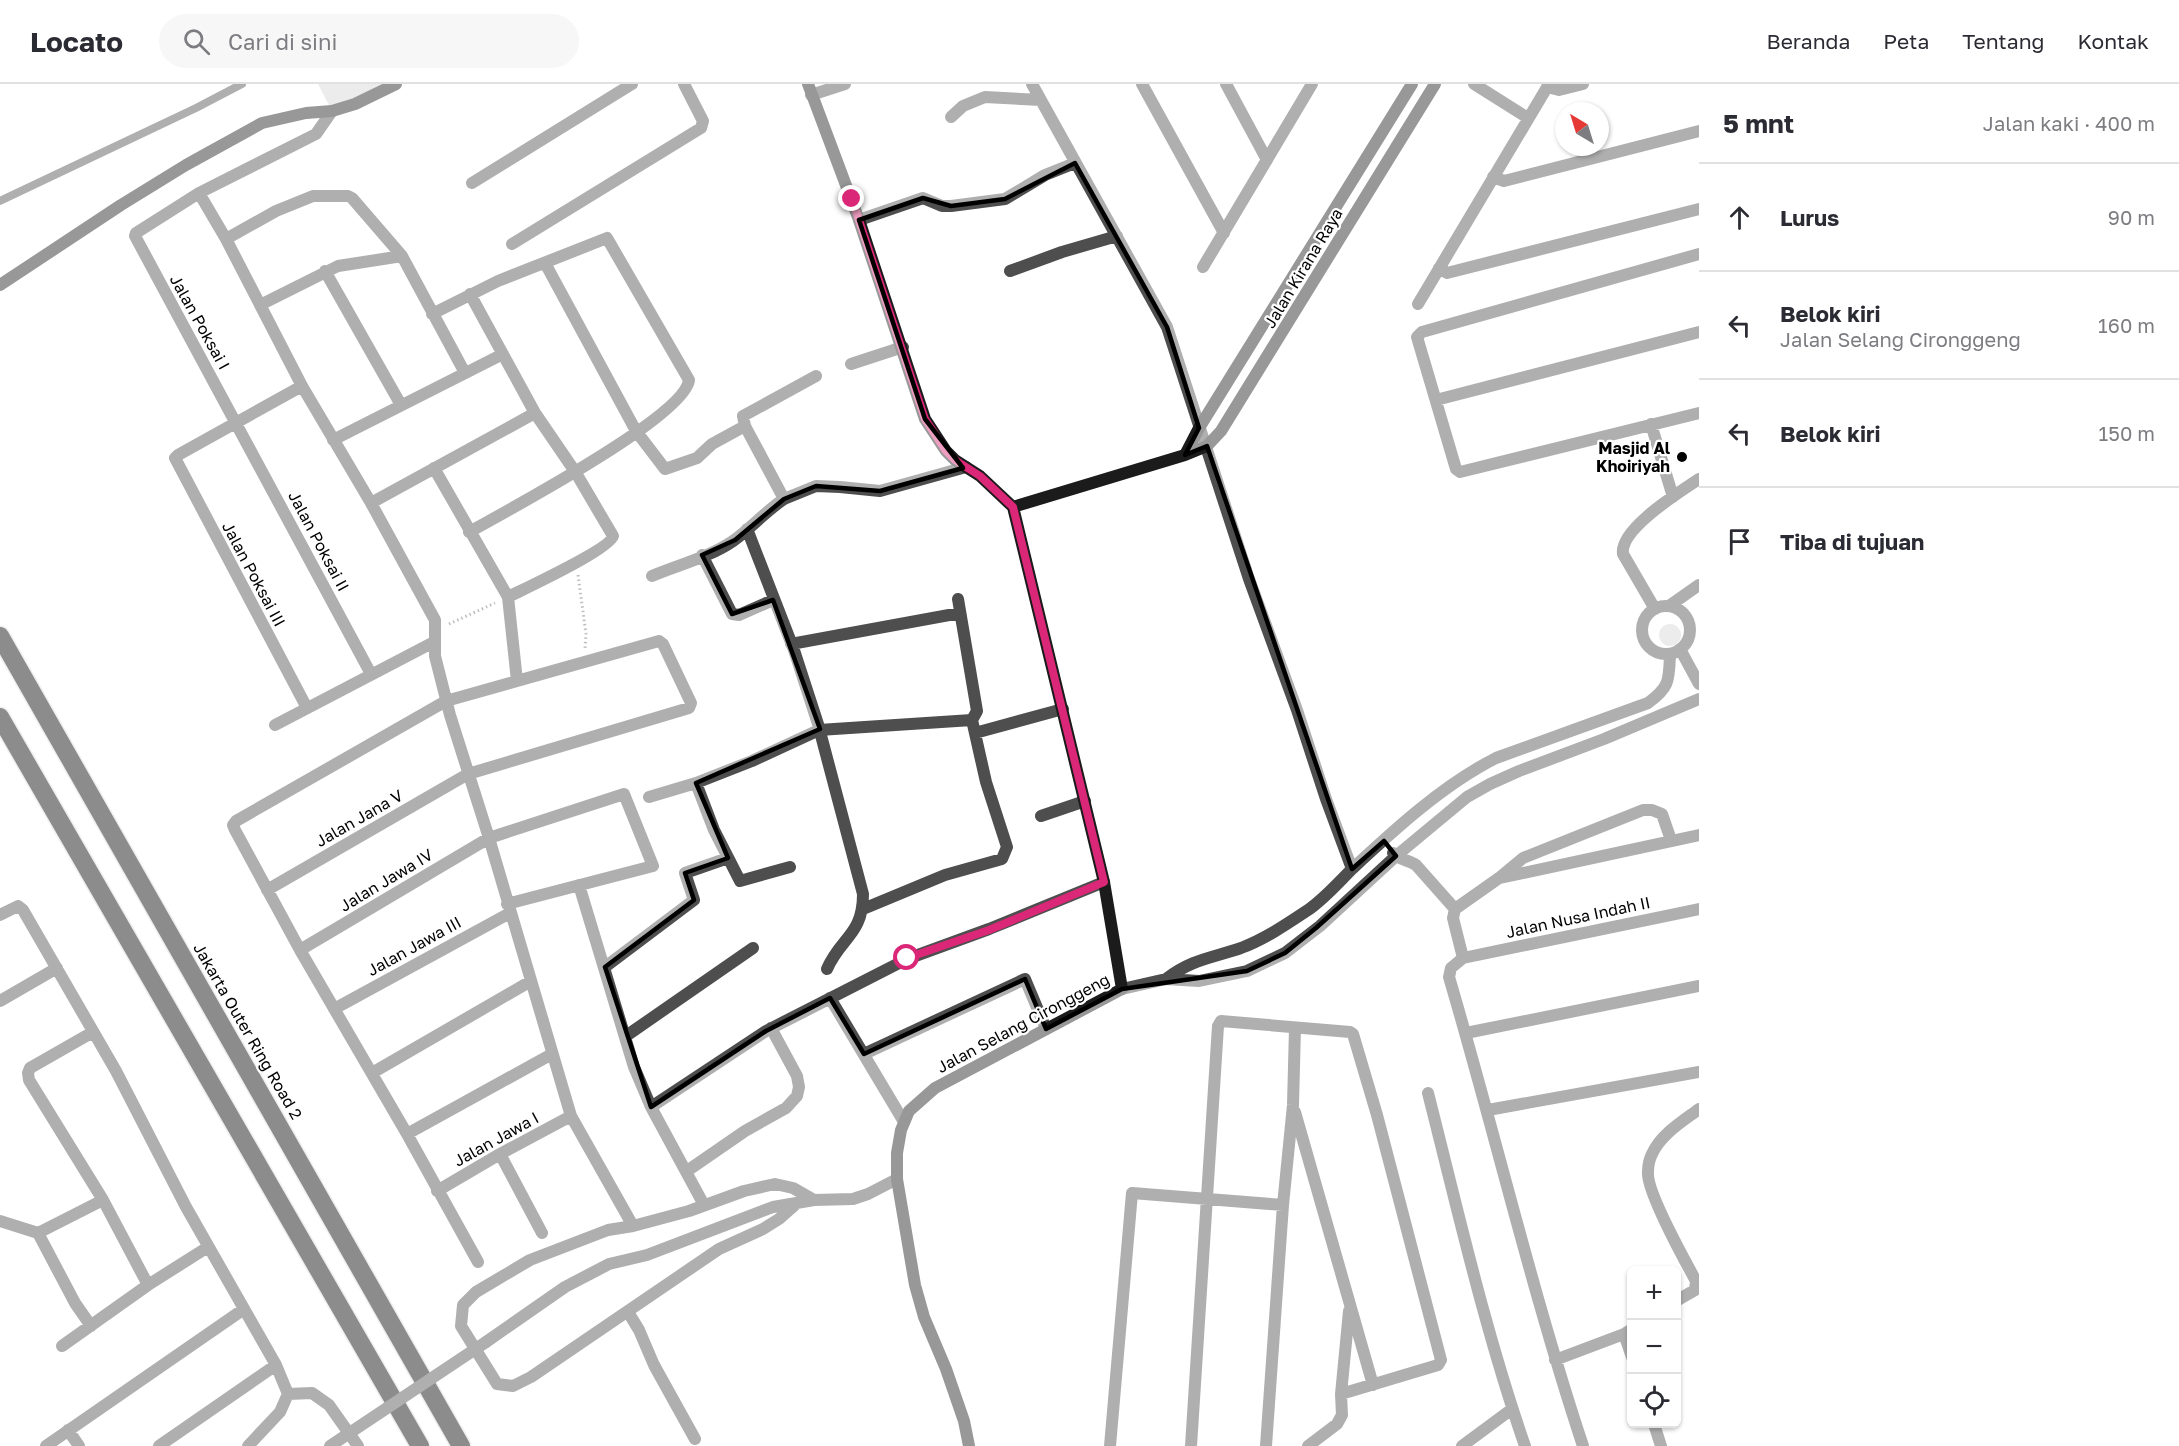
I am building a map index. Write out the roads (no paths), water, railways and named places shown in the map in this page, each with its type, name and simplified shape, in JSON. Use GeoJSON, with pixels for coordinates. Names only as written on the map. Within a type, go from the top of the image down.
{"type":"FeatureCollection","features":[{"type":"Feature","properties":{"kind":"highway","name":"Jakarta Outer Ring Road 2"},"geometry":{"type":"LineString","coordinates":[[0,636],[461,1446]]}},
{"type":"Feature","properties":{"kind":"highway"},"geometry":{"type":"LineString","coordinates":[[0,717],[420,1446]]}},
{"type":"Feature","properties":{"kind":"street"},"geometry":{"type":"LineString","coordinates":[[472,183],[632,84]]}},
{"type":"Feature","properties":{"kind":"street"},"geometry":{"type":"LineString","coordinates":[[512,244],[701,128],[704,121],[684,84]]}},
{"type":"Feature","properties":{"kind":"street"},"geometry":{"type":"LineString","coordinates":[[845,84],[810,90],[860,220],[925,419],[946,451],[980,476],[1013,507]]}},
{"type":"Feature","properties":{"kind":"street"},"geometry":{"type":"LineString","coordinates":[[1032,84],[1167,327],[1249,579],[1352,869]]}},
{"type":"Feature","properties":{"kind":"street"},"geometry":{"type":"LineString","coordinates":[[1143,84],[1224,233]]}},
{"type":"Feature","properties":{"kind":"street"},"geometry":{"type":"LineString","coordinates":[[1226,84],[1267,160]]}},
{"type":"Feature","properties":{"kind":"street"},"geometry":{"type":"LineString","coordinates":[[1203,267],[1312,84]]}},
{"type":"Feature","properties":{"kind":"street","name":"Jalan Kirana Raya"},"geometry":{"type":"LineString","coordinates":[[1185,455],[1199,428],[1412,84]]}},
{"type":"Feature","properties":{"kind":"street","name":"Jalan Kirana Raya"},"geometry":{"type":"LineString","coordinates":[[1013,507],[1185,455],[1207,446],[1234,414],[1435,84]]}},
{"type":"Feature","properties":{"kind":"street"},"geometry":{"type":"LineString","coordinates":[[1474,84],[1528,118]]}},
{"type":"Feature","properties":{"kind":"street"},"geometry":{"type":"LineString","coordinates":[[1418,304],[1548,86],[1559,90],[1583,84]]}},
{"type":"Feature","properties":{"kind":"street"},"geometry":{"type":"LineString","coordinates":[[0,285],[121,205],[254,127],[262,123],[306,113],[332,111],[355,104],[390,85]]}},
{"type":"Feature","properties":{"kind":"street"},"geometry":{"type":"LineString","coordinates":[[951,117],[973,100],[985,97],[1041,100]]}},
{"type":"Feature","properties":{"kind":"street"},"geometry":{"type":"LineString","coordinates":[[332,111],[316,134],[199,193],[226,239],[302,386],[371,503],[435,620],[435,656],[447,701],[571,1116],[633,1226]]}},
{"type":"Feature","properties":{"kind":"street"},"geometry":{"type":"LineString","coordinates":[[1493,177],[1504,182],[1699,131]]}},
{"type":"Feature","properties":{"kind":"street"},"geometry":{"type":"LineString","coordinates":[[860,220],[923,198],[942,206],[1005,199],[1045,175],[1075,163]]}},
{"type":"Feature","properties":{"kind":"street","name":"Jalan Poksai I"},"geometry":{"type":"LineString","coordinates":[[199,193],[136,233],[135,236],[237,423]]}},
{"type":"Feature","properties":{"kind":"street"},"geometry":{"type":"LineString","coordinates":[[226,239],[276,211],[313,196],[348,196],[355,201],[402,256],[465,373]]}},
{"type":"Feature","properties":{"kind":"street"},"geometry":{"type":"LineString","coordinates":[[1439,268],[1447,273],[1699,209]]}},
{"type":"Feature","properties":{"kind":"street"},"geometry":{"type":"LineString","coordinates":[[1010,271],[1062,252],[1117,236]]}},
{"type":"Feature","properties":{"kind":"street"},"geometry":{"type":"LineString","coordinates":[[432,314],[498,281],[607,238],[688,377],[689,385],[682,396],[668,409],[576,472],[469,532]]}},
{"type":"Feature","properties":{"kind":"street"},"geometry":{"type":"LineString","coordinates":[[1699,254],[1422,332],[1418,339],[1456,470],[1460,472],[1699,413]]}},
{"type":"Feature","properties":{"kind":"street"},"geometry":{"type":"LineString","coordinates":[[260,304],[338,266],[402,256]]}},
{"type":"Feature","properties":{"kind":"street"},"geometry":{"type":"LineString","coordinates":[[546,263],[636,431],[665,469],[697,458],[711,444],[745,426]]}},
{"type":"Feature","properties":{"kind":"street"},"geometry":{"type":"LineString","coordinates":[[325,271],[401,405]]}},
{"type":"Feature","properties":{"kind":"street"},"geometry":{"type":"LineString","coordinates":[[470,294],[535,413],[576,472],[614,538],[610,543],[576,562],[508,597]]}},
{"type":"Feature","properties":{"kind":"street"},"geometry":{"type":"LineString","coordinates":[[1436,400],[1699,332]]}},
{"type":"Feature","properties":{"kind":"street"},"geometry":{"type":"LineString","coordinates":[[851,364],[903,347]]}},
{"type":"Feature","properties":{"kind":"street"},"geometry":{"type":"LineString","coordinates":[[333,440],[503,354]]}},
{"type":"Feature","properties":{"kind":"street"},"geometry":{"type":"LineString","coordinates":[[784,498],[742,419],[744,413],[816,375]]}},
{"type":"Feature","properties":{"kind":"street"},"geometry":{"type":"LineString","coordinates":[[237,423],[302,386]]}},
{"type":"Feature","properties":{"kind":"street"},"geometry":{"type":"LineString","coordinates":[[371,503],[535,413]]}},
{"type":"Feature","properties":{"kind":"street","name":"Jalan Poksai III"},"geometry":{"type":"LineString","coordinates":[[237,423],[178,455],[176,462],[307,708]]}},
{"type":"Feature","properties":{"kind":"street","name":"Jalan Poksai II"},"geometry":{"type":"LineString","coordinates":[[237,423],[371,674]]}},
{"type":"Feature","properties":{"kind":"street"},"geometry":{"type":"LineString","coordinates":[[1651,424],[1673,497]]}},
{"type":"Feature","properties":{"kind":"street"},"geometry":{"type":"LineString","coordinates":[[652,576],[735,540],[784,498],[816,486],[880,491],[966,467]]}},
{"type":"Feature","properties":{"kind":"street"},"geometry":{"type":"LineString","coordinates":[[434,468],[508,597],[517,681],[447,701],[236,821],[233,825],[300,950],[478,1262]]}},
{"type":"Feature","properties":{"kind":"street"},"geometry":{"type":"LineString","coordinates":[[1655,609],[1623,554],[1622,547],[1633,531],[1673,497],[1699,479]]}},
{"type":"Feature","properties":{"kind":"street","name":"Jalan Selang Cironggeng"},"geometry":{"type":"LineString","coordinates":[[969,1446],[961,1410],[924,1317],[915,1285],[897,1179],[897,1153],[904,1122],[909,1111],[934,1089],[1122,989],[1104,882],[1013,507]]}},
{"type":"Feature","properties":{"kind":"street"},"geometry":{"type":"LineString","coordinates":[[747,529],[791,644],[819,730],[863,894],[860,921],[835,954],[827,969]]}},
{"type":"Feature","properties":{"kind":"street"},"geometry":{"type":"LineString","coordinates":[[702,555],[732,614],[740,615],[773,600]]}},
{"type":"Feature","properties":{"kind":"street"},"geometry":{"type":"LineString","coordinates":[[1669,606],[1677,608],[1688,619],[1694,632],[1686,643],[1675,651],[1664,654],[1651,649],[1644,638],[1643,624],[1646,618],[1655,609],[1669,606],[1699,585]]}},
{"type":"Feature","properties":{"kind":"street"},"geometry":{"type":"LineString","coordinates":[[863,909],[945,875],[1002,859],[1007,847],[986,782],[972,720],[977,711],[958,599]]}},
{"type":"Feature","properties":{"kind":"street"},"geometry":{"type":"LineString","coordinates":[[791,644],[960,613]]}},
{"type":"Feature","properties":{"kind":"street"},"geometry":{"type":"LineString","coordinates":[[275,725],[371,674],[435,636]]}},
{"type":"Feature","properties":{"kind":"street","name":"Jalan Jana V"},"geometry":{"type":"LineString","coordinates":[[267,890],[468,774],[691,706],[661,642],[517,681]]}},
{"type":"Feature","properties":{"kind":"street"},"geometry":{"type":"LineString","coordinates":[[1675,651],[1699,684]]}},
{"type":"Feature","properties":{"kind":"street"},"geometry":{"type":"LineString","coordinates":[[1166,979],[1191,963],[1242,947],[1274,932],[1307,911],[1384,841],[1474,769],[1496,758],[1648,703],[1663,692],[1669,680],[1675,651]]}},
{"type":"Feature","properties":{"kind":"street"},"geometry":{"type":"LineString","coordinates":[[1122,989],[1166,979],[1199,981],[1246,971],[1285,953],[1467,797],[1490,784],[1699,699]]}},
{"type":"Feature","properties":{"kind":"street"},"geometry":{"type":"LineString","coordinates":[[975,733],[1063,709]]}},
{"type":"Feature","properties":{"kind":"street"},"geometry":{"type":"LineString","coordinates":[[649,797],[696,783],[787,746],[819,730],[972,720]]}},
{"type":"Feature","properties":{"kind":"street"},"geometry":{"type":"LineString","coordinates":[[696,783],[740,881],[790,867]]}},
{"type":"Feature","properties":{"kind":"street","name":"Jalan Jawa IV"},"geometry":{"type":"LineString","coordinates":[[300,950],[489,838],[624,794],[653,866],[579,885]]}},
{"type":"Feature","properties":{"kind":"street"},"geometry":{"type":"LineString","coordinates":[[1041,816],[1085,801]]}},
{"type":"Feature","properties":{"kind":"street"},"geometry":{"type":"LineString","coordinates":[[1583,1446],[1554,1360],[1488,1110],[1449,977],[1451,968],[1463,958],[1453,918],[1455,909],[1523,858],[1643,810],[1652,810],[1662,814],[1671,840]]}},
{"type":"Feature","properties":{"kind":"street"},"geometry":{"type":"LineString","coordinates":[[1499,878],[1699,835]]}},
{"type":"Feature","properties":{"kind":"street"},"geometry":{"type":"LineString","coordinates":[[1384,841],[1396,856],[1416,865],[1455,909]]}},
{"type":"Feature","properties":{"kind":"street"},"geometry":{"type":"LineString","coordinates":[[605,967],[694,900],[685,873],[728,858]]}},
{"type":"Feature","properties":{"kind":"street"},"geometry":{"type":"LineString","coordinates":[[651,1107],[771,1028],[907,958],[989,930],[1104,882]]}},
{"type":"Feature","properties":{"kind":"street"},"geometry":{"type":"LineString","coordinates":[[579,885],[634,1067],[651,1107],[704,1205]]}},
{"type":"Feature","properties":{"kind":"street","name":"Jalan Jawa III"},"geometry":{"type":"LineString","coordinates":[[334,1009],[509,909],[579,885]]}},
{"type":"Feature","properties":{"kind":"street"},"geometry":{"type":"LineString","coordinates":[[0,915],[15,906],[19,907],[57,968],[116,1071],[208,1246],[276,1365],[288,1394],[280,1412],[248,1446]]}},
{"type":"Feature","properties":{"kind":"street","name":"Jalan Nusa Indah II"},"geometry":{"type":"LineString","coordinates":[[1463,958],[1699,909]]}},
{"type":"Feature","properties":{"kind":"street"},"geometry":{"type":"LineString","coordinates":[[1307,911],[1316,928]]}},
{"type":"Feature","properties":{"kind":"street"},"geometry":{"type":"LineString","coordinates":[[626,1036],[753,948]]}},
{"type":"Feature","properties":{"kind":"street"},"geometry":{"type":"LineString","coordinates":[[0,1001],[57,968]]}},
{"type":"Feature","properties":{"kind":"street"},"geometry":{"type":"LineString","coordinates":[[864,1054],[1025,979],[1046,1029]]}},
{"type":"Feature","properties":{"kind":"street"},"geometry":{"type":"LineString","coordinates":[[372,1073],[531,981]]}},
{"type":"Feature","properties":{"kind":"street"},"geometry":{"type":"LineString","coordinates":[[1466,1033],[1699,986]]}},
{"type":"Feature","properties":{"kind":"street"},"geometry":{"type":"LineString","coordinates":[[830,998],[904,1122]]}},
{"type":"Feature","properties":{"kind":"street"},"geometry":{"type":"LineString","coordinates":[[1191,1446],[1218,1023],[1221,1021],[1353,1034],[1377,1115],[1441,1360],[1438,1365],[1341,1394]]}},
{"type":"Feature","properties":{"kind":"street"},"geometry":{"type":"LineString","coordinates":[[687,1171],[745,1131],[786,1108],[796,1096],[799,1087],[797,1076],[771,1028]]}},
{"type":"Feature","properties":{"kind":"street"},"geometry":{"type":"LineString","coordinates":[[1266,1446],[1283,1205],[1293,1105],[1295,1028]]}},
{"type":"Feature","properties":{"kind":"street"},"geometry":{"type":"LineString","coordinates":[[93,1032],[30,1068],[29,1080],[102,1200],[148,1285]]}},
{"type":"Feature","properties":{"kind":"street"},"geometry":{"type":"LineString","coordinates":[[407,1134],[552,1054]]}},
{"type":"Feature","properties":{"kind":"street"},"geometry":{"type":"LineString","coordinates":[[1488,1110],[1699,1072]]}},
{"type":"Feature","properties":{"kind":"street"},"geometry":{"type":"LineString","coordinates":[[1428,1093],[1475,1275],[1512,1409],[1525,1446]]}},
{"type":"Feature","properties":{"kind":"street"},"geometry":{"type":"LineString","coordinates":[[1293,1105],[1373,1385]]}},
{"type":"Feature","properties":{"kind":"street"},"geometry":{"type":"LineString","coordinates":[[1681,1299],[1695,1290],[1696,1281],[1650,1188],[1648,1172],[1653,1153],[1666,1135],[1699,1109]]}},
{"type":"Feature","properties":{"kind":"street","name":"Jalan Jawa I"},"geometry":{"type":"LineString","coordinates":[[437,1191],[571,1116]]}},
{"type":"Feature","properties":{"kind":"street"},"geometry":{"type":"LineString","coordinates":[[500,1154],[542,1233]]}},
{"type":"Feature","properties":{"kind":"street"},"geometry":{"type":"LineString","coordinates":[[330,1446],[565,1287],[609,1264],[648,1255],[772,1207],[814,1200],[853,1199],[897,1179]]}},
{"type":"Feature","properties":{"kind":"street"},"geometry":{"type":"LineString","coordinates":[[797,1203],[779,1219],[719,1249],[531,1377],[513,1386],[498,1384],[461,1326],[463,1305],[476,1292],[530,1260],[608,1230],[633,1226],[744,1191],[775,1184],[793,1188],[814,1200]]}},
{"type":"Feature","properties":{"kind":"street"},"geometry":{"type":"LineString","coordinates":[[1110,1446],[1132,1193],[1283,1205]]}},
{"type":"Feature","properties":{"kind":"street"},"geometry":{"type":"LineString","coordinates":[[38,1233],[102,1200]]}},
{"type":"Feature","properties":{"kind":"street"},"geometry":{"type":"LineString","coordinates":[[0,1221],[38,1233],[75,1303],[91,1326]]}},
{"type":"Feature","properties":{"kind":"street"},"geometry":{"type":"LineString","coordinates":[[62,1346],[208,1246]]}},
{"type":"Feature","properties":{"kind":"street"},"geometry":{"type":"LineString","coordinates":[[1308,1446],[1340,1420],[1342,1415],[1341,1394],[1350,1304]]}},
{"type":"Feature","properties":{"kind":"street"},"geometry":{"type":"LineString","coordinates":[[46,1446],[244,1309]]}},
{"type":"Feature","properties":{"kind":"street"},"geometry":{"type":"LineString","coordinates":[[628,1312],[694,1439]]}},
{"type":"Feature","properties":{"kind":"street"},"geometry":{"type":"LineString","coordinates":[[1554,1360],[1627,1332]]}},
{"type":"Feature","properties":{"kind":"street"},"geometry":{"type":"LineString","coordinates":[[159,1446],[276,1365]]}},
{"type":"Feature","properties":{"kind":"street"},"geometry":{"type":"LineString","coordinates":[[288,1394],[312,1393],[329,1405],[358,1446]]}},
{"type":"Feature","properties":{"kind":"street"},"geometry":{"type":"LineString","coordinates":[[1462,1446],[1512,1409]]}},
{"type":"Feature","properties":{"kind":"street"},"geometry":{"type":"LineString","coordinates":[[1655,1428],[1661,1446]]}},
{"type":"Feature","properties":{"kind":"street"},"geometry":{"type":"LineString","coordinates":[[68,1430],[79,1446]]}},
{"type":"Feature","properties":{"kind":"lane"},"geometry":{"type":"LineString","coordinates":[[0,201],[242,84]]}},
{"type":"Feature","properties":{"kind":"place","name":"Masjid Al Khoiriyah"},"geometry":{"type":"Point","coordinates":[1682,457]}}]}
